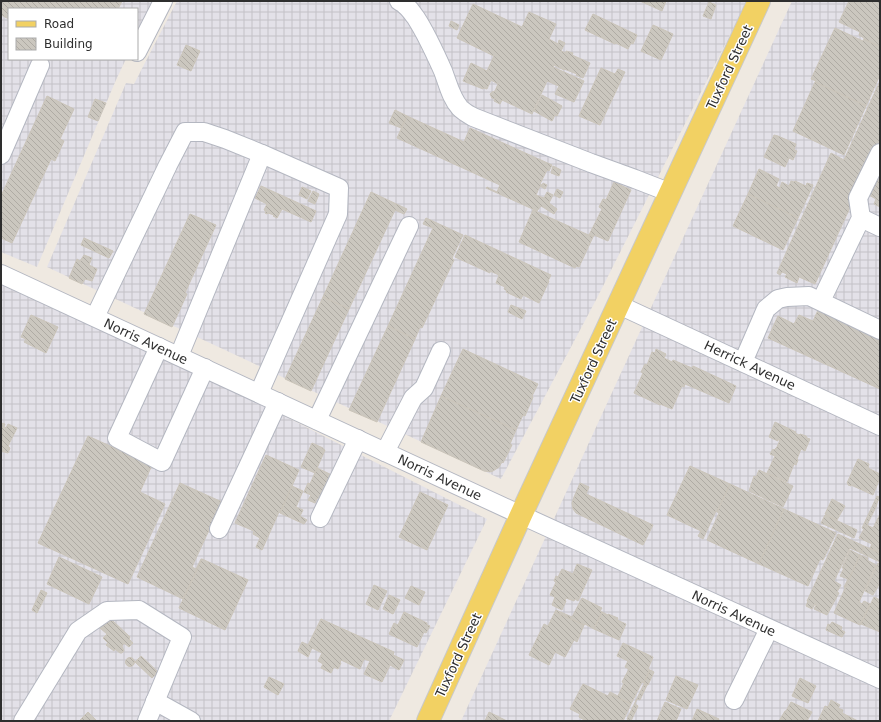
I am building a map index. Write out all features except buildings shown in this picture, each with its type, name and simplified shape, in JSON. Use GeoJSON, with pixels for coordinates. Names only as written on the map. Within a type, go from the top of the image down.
{"type":"FeatureCollection","features":[{"type":"Feature","properties":{"kind":"main road","name":"Tuxford Street"},"geometry":{"type":"LineString","coordinates":[[428,721],[521,515],[759,1]]}},
{"type":"Feature","properties":{"kind":"street"},"geometry":{"type":"LineString","coordinates":[[138,49],[163,1]]}},
{"type":"Feature","properties":{"kind":"street"},"geometry":{"type":"LineString","coordinates":[[399,1],[409,8],[420,24],[456,102],[466,113],[671,193]]}},
{"type":"Feature","properties":{"kind":"street"},"geometry":{"type":"LineString","coordinates":[[1,155],[40,65]]}},
{"type":"Feature","properties":{"kind":"street"},"geometry":{"type":"LineString","coordinates":[[95,317],[164,171],[185,132],[204,132],[225,139],[339,188],[338,214],[259,393]]}},
{"type":"Feature","properties":{"kind":"street"},"geometry":{"type":"LineString","coordinates":[[821,302],[861,218],[858,198],[880,153]]}},
{"type":"Feature","properties":{"kind":"street"},"geometry":{"type":"LineString","coordinates":[[179,356],[262,154]]}},
{"type":"Feature","properties":{"kind":"street"},"geometry":{"type":"LineString","coordinates":[[861,218],[880,227]]}},
{"type":"Feature","properties":{"kind":"street"},"geometry":{"type":"LineString","coordinates":[[317,420],[409,226]]}},
{"type":"Feature","properties":{"kind":"street","name":"Norris Avenue"},"geometry":{"type":"LineString","coordinates":[[1,274],[880,680]]}},
{"type":"Feature","properties":{"kind":"street"},"geometry":{"type":"LineString","coordinates":[[743,362],[766,309],[778,299],[809,296],[880,330]]}},
{"type":"Feature","properties":{"kind":"street","name":"Herrick Avenue"},"geometry":{"type":"LineString","coordinates":[[619,305],[880,426]]}},
{"type":"Feature","properties":{"kind":"street"},"geometry":{"type":"LineString","coordinates":[[159,347],[117,438],[162,462],[205,368]]}},
{"type":"Feature","properties":{"kind":"street"},"geometry":{"type":"LineString","coordinates":[[385,452],[413,398],[424,388],[440,352]]}},
{"type":"Feature","properties":{"kind":"street"},"geometry":{"type":"LineString","coordinates":[[219,529],[278,402]]}},
{"type":"Feature","properties":{"kind":"street"},"geometry":{"type":"LineString","coordinates":[[320,518],[358,439]]}},
{"type":"Feature","properties":{"kind":"street"},"geometry":{"type":"LineString","coordinates":[[23,721],[78,631],[108,611],[139,610],[182,638],[147,721]]}},
{"type":"Feature","properties":{"kind":"street"},"geometry":{"type":"LineString","coordinates":[[734,700],[769,629]]}},
{"type":"Feature","properties":{"kind":"street"},"geometry":{"type":"LineString","coordinates":[[155,701],[191,721]]}},
{"type":"Feature","properties":{"kind":"shaded area"},"geometry":{"type":"Polygon","coordinates":[[[1,1],[154,1],[138,34],[138,8],[8,8],[8,60],[126,60],[37,267],[1,252],[1,1]]]}},
{"type":"Feature","properties":{"kind":"shaded area"},"geometry":{"type":"Polygon","coordinates":[[[177,1],[747,1],[597,298],[501,479],[47,267],[126,83],[134,84],[177,1]]]}},
{"type":"Feature","properties":{"kind":"shaded area"},"geometry":{"type":"Polygon","coordinates":[[[792,1],[880,1],[880,721],[461,721],[792,1]]]}},
{"type":"Feature","properties":{"kind":"shaded area"},"geometry":{"type":"Polygon","coordinates":[[[1,275],[42,293],[487,519],[389,721],[1,721],[1,275]]]}}]}
